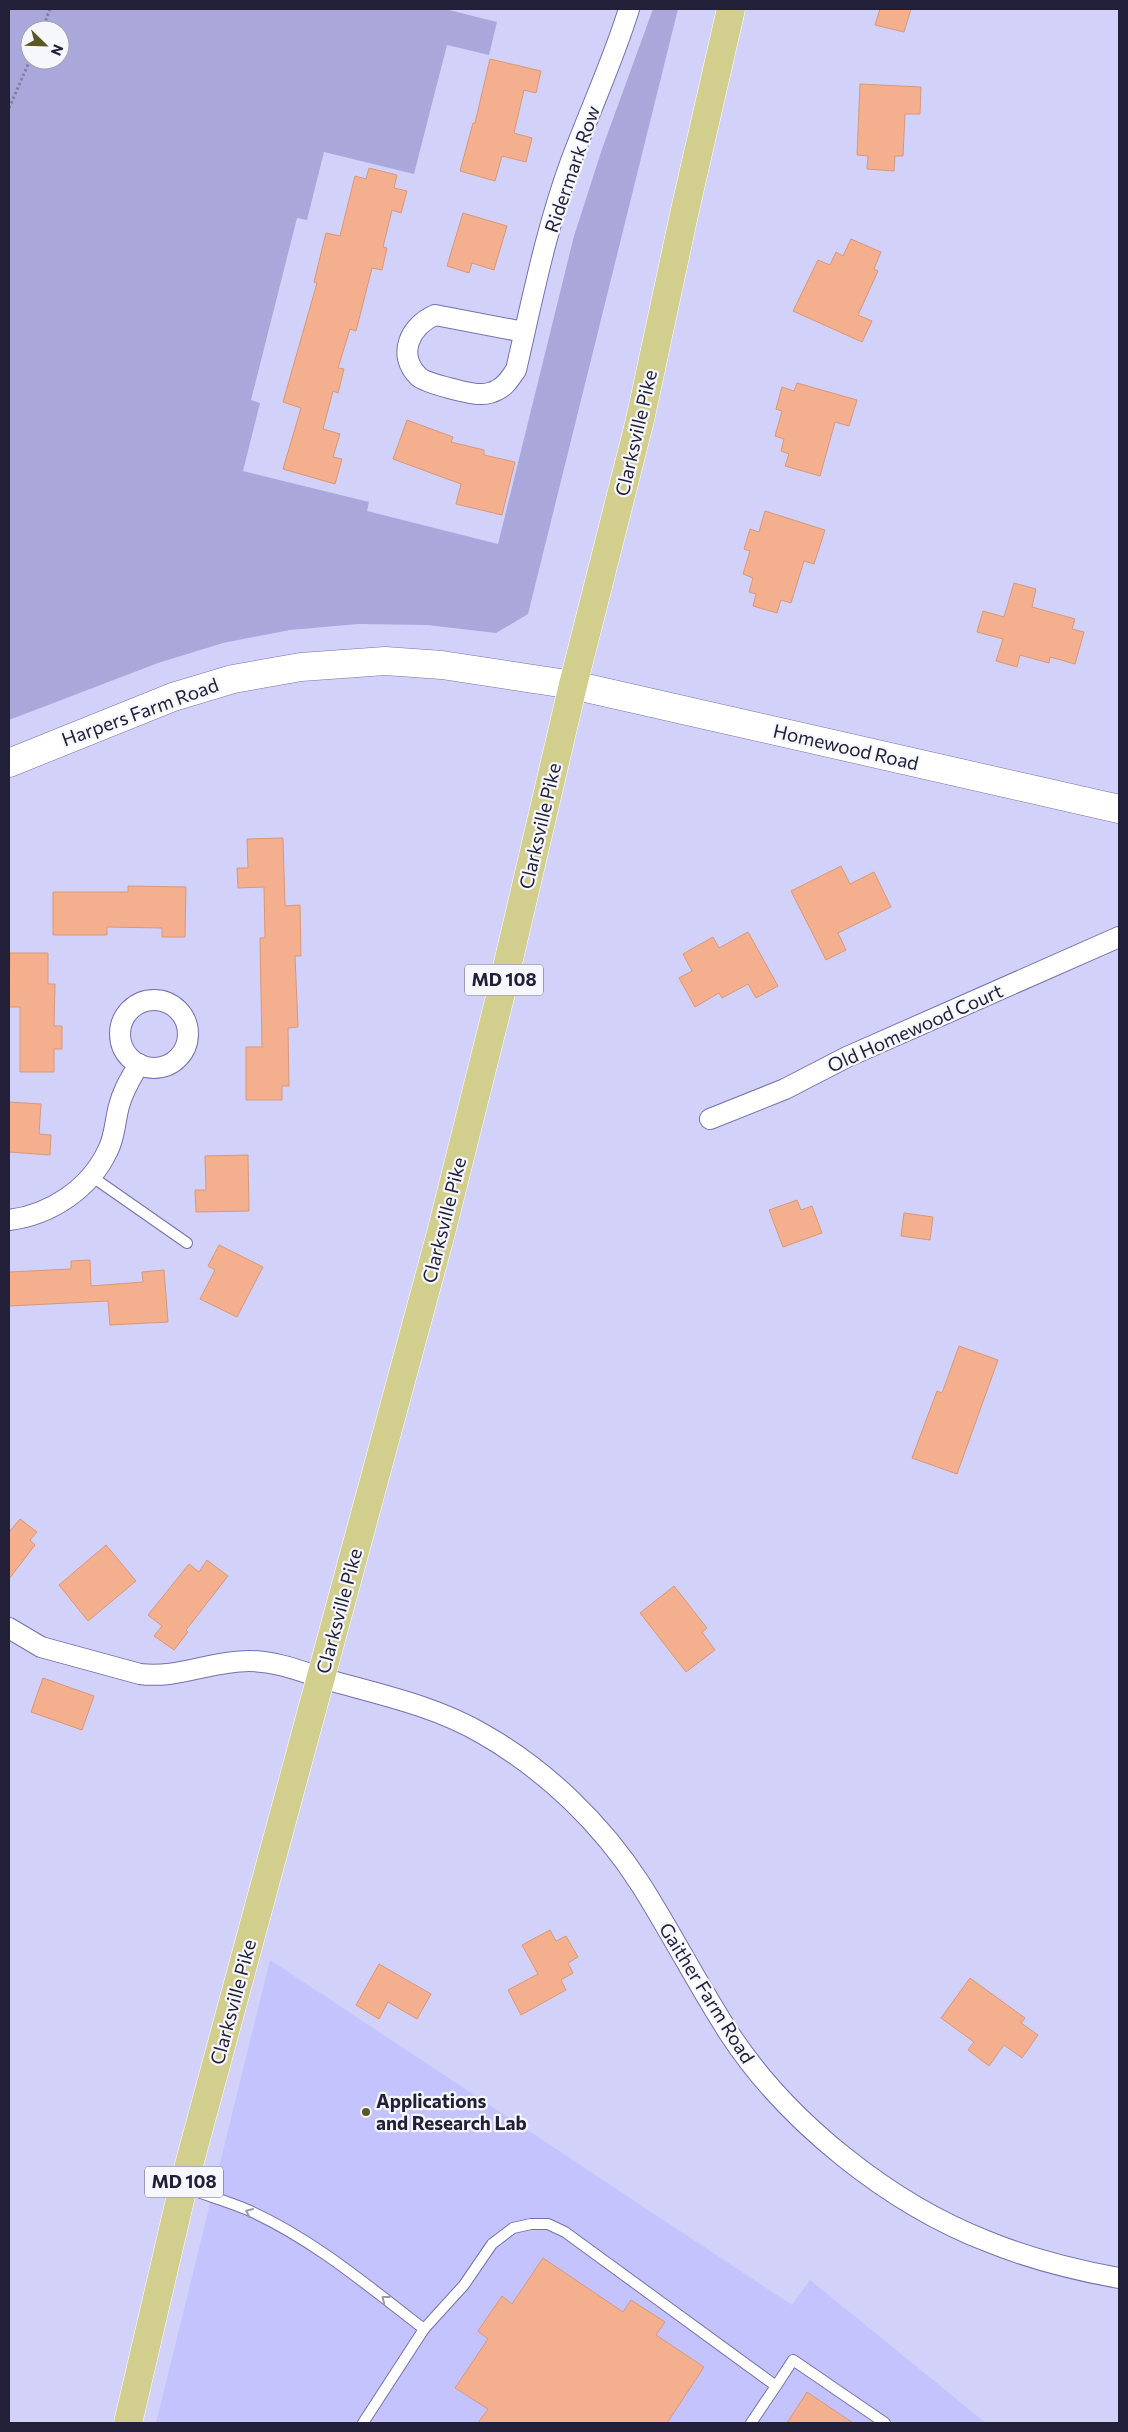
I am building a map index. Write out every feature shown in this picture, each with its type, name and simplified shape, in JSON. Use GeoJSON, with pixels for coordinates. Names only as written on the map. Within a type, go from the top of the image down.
{"type":"FeatureCollection","features":[{"type":"Feature","properties":{"kind":"main road","name":"Clarksville Pike"},"geometry":{"type":"LineString","coordinates":[[128,2423],[183,2187],[441,1233],[501,993],[573,685],[640,420],[731,9]]}},
{"type":"Feature","properties":{"kind":"main road","name":"Harpers Farm Road"},"geometry":{"type":"LineString","coordinates":[[9,764],[173,697],[233,679],[301,667],[385,661],[442,665],[573,685]]}},
{"type":"Feature","properties":{"kind":"main road","name":"Homewood Road"},"geometry":{"type":"LineString","coordinates":[[573,685],[1119,809]]}},
{"type":"Feature","properties":{"kind":"street","name":"Ridermark Row"},"geometry":{"type":"LineString","coordinates":[[524,332],[435,315],[422,320],[414,329],[409,343],[408,358],[412,369],[421,379],[482,394],[496,391],[507,383],[516,370],[557,205],[571,162],[621,35],[628,9]]}},
{"type":"Feature","properties":{"kind":"street","name":"Old Homewood Court"},"geometry":{"type":"LineString","coordinates":[[710,1118],[784,1089],[847,1057],[1119,937]]}},
{"type":"Feature","properties":{"kind":"street"},"geometry":{"type":"LineString","coordinates":[[9,1220],[25,1218],[56,1205],[80,1188],[91,1176],[109,1149],[124,1089],[139,1064]]}},
{"type":"Feature","properties":{"kind":"street","name":"Gaither Farm Road"},"geometry":{"type":"LineString","coordinates":[[9,1628],[41,1647],[140,1674],[156,1676],[176,1674],[250,1661],[279,1664],[442,1714],[482,1734],[522,1760],[564,1793],[604,1836],[640,1884],[730,2034],[764,2081],[800,2119],[842,2155],[890,2189],[940,2219],[986,2241],[1038,2260],[1119,2278]]}},
{"type":"Feature","properties":{"kind":"lane"},"geometry":{"type":"LineString","coordinates":[[91,1176],[188,1243]]}},
{"type":"Feature","properties":{"kind":"lane"},"geometry":{"type":"LineString","coordinates":[[183,2187],[248,2210],[297,2236],[334,2260],[424,2329]]}},
{"type":"Feature","properties":{"kind":"lane"},"geometry":{"type":"LineString","coordinates":[[363,2423],[424,2329],[464,2285],[492,2244],[513,2228],[531,2224],[548,2224],[565,2232],[776,2386]]}},
{"type":"Feature","properties":{"kind":"lane"},"geometry":{"type":"LineString","coordinates":[[751,2423],[794,2360],[885,2423]]}},
{"type":"Feature","properties":{"kind":"path"},"geometry":{"type":"LineString","coordinates":[[9,108],[26,70]]}},
{"type":"Feature","properties":{"kind":"shaded area"},"geometry":{"type":"Polygon","coordinates":[[[9,9],[445,9],[497,22],[489,55],[447,45],[414,174],[324,152],[307,220],[297,218],[251,400],[260,403],[243,471],[369,502],[367,511],[498,544],[574,236],[602,149],[653,9],[678,9],[528,614],[496,633],[427,625],[358,624],[290,630],[223,643],[158,663],[9,720],[9,9]]]}},
{"type":"Feature","properties":{"kind":"shaded area","name":"Applications and Research Lab"},"geometry":{"type":"Polygon","coordinates":[[[270,1960],[792,2305],[810,2280],[986,2423],[156,2423],[270,1960]]]}},
{"type":"Feature","properties":{"kind":"building"},"geometry":{"type":"Polygon","coordinates":[[[880,9],[911,9],[904,32],[875,25],[880,9]]]}},
{"type":"Feature","properties":{"kind":"building"},"geometry":{"type":"Polygon","coordinates":[[[490,59],[541,71],[536,93],[524,90],[514,133],[532,138],[526,162],[502,156],[495,181],[460,171],[473,123],[475,123],[490,59]]]}},
{"type":"Feature","properties":{"kind":"building"},"geometry":{"type":"Polygon","coordinates":[[[860,84],[921,87],[920,114],[905,114],[903,156],[895,156],[894,171],[867,169],[868,156],[857,155],[860,84]]]}},
{"type":"Feature","properties":{"kind":"building"},"geometry":{"type":"Polygon","coordinates":[[[369,168],[397,175],[394,188],[407,191],[401,213],[392,210],[383,247],[387,248],[382,270],[372,268],[356,331],[350,329],[338,368],[344,369],[338,393],[333,391],[323,429],[340,434],[333,457],[342,459],[335,484],[283,469],[301,408],[283,402],[317,283],[314,282],[326,233],[340,236],[355,176],[366,179],[369,168]]]}},
{"type":"Feature","properties":{"kind":"building"},"geometry":{"type":"Polygon","coordinates":[[[463,213],[507,226],[494,270],[472,263],[469,273],[447,266],[463,213]]]}},
{"type":"Feature","properties":{"kind":"building"},"geometry":{"type":"Polygon","coordinates":[[[851,239],[881,252],[874,269],[878,271],[858,315],[872,321],[862,342],[793,311],[818,260],[830,265],[836,252],[843,256],[851,239]]]}},
{"type":"Feature","properties":{"kind":"building"},"geometry":{"type":"Polygon","coordinates":[[[797,383],[857,400],[849,426],[835,422],[820,476],[785,466],[789,454],[781,451],[784,439],[775,436],[782,411],[776,409],[782,387],[794,391],[797,383]]]}},
{"type":"Feature","properties":{"kind":"building"},"geometry":{"type":"Polygon","coordinates":[[[407,420],[453,437],[451,442],[484,450],[484,455],[515,462],[502,515],[456,504],[461,484],[393,459],[407,420]]]}},
{"type":"Feature","properties":{"kind":"building"},"geometry":{"type":"Polygon","coordinates":[[[765,511],[825,530],[814,564],[804,561],[791,603],[781,600],[777,613],[753,606],[756,594],[749,592],[753,578],[743,574],[750,551],[744,549],[750,529],[759,532],[765,511]]]}},
{"type":"Feature","properties":{"kind":"building"},"geometry":{"type":"Polygon","coordinates":[[[1014,583],[1036,589],[1032,607],[1075,619],[1072,629],[1084,632],[1075,664],[1050,657],[1049,663],[1020,655],[1017,667],[996,661],[1003,639],[977,632],[983,611],[1004,617],[1014,583]]]}},
{"type":"Feature","properties":{"kind":"building"},"geometry":{"type":"Polygon","coordinates":[[[283,838],[285,906],[300,905],[301,956],[295,956],[298,1027],[288,1028],[289,1086],[282,1086],[282,1100],[246,1100],[246,1047],[262,1047],[260,938],[265,938],[264,887],[238,888],[237,868],[248,868],[247,839],[283,838]]]}},
{"type":"Feature","properties":{"kind":"building"},"geometry":{"type":"Polygon","coordinates":[[[841,866],[850,884],[874,872],[891,907],[838,933],[846,950],[826,960],[791,891],[841,866]]]}},
{"type":"Feature","properties":{"kind":"building"},"geometry":{"type":"Polygon","coordinates":[[[128,886],[186,887],[185,937],[162,937],[162,928],[107,927],[107,935],[53,935],[53,892],[128,892],[128,886]]]}},
{"type":"Feature","properties":{"kind":"building"},"geometry":{"type":"Polygon","coordinates":[[[748,932],[778,986],[756,998],[748,984],[722,998],[719,993],[695,1007],[679,978],[692,971],[683,954],[713,937],[719,948],[748,932]]]}},
{"type":"Feature","properties":{"kind":"building"},"geometry":{"type":"Polygon","coordinates":[[[10,953],[48,953],[48,984],[55,984],[54,1026],[62,1026],[62,1049],[54,1049],[54,1072],[20,1072],[20,1007],[9,1007],[10,953]]]}},
{"type":"Feature","properties":{"kind":"building"},"geometry":{"type":"Polygon","coordinates":[[[9,1102],[41,1104],[39,1134],[51,1135],[50,1155],[9,1152],[9,1102]]]}},
{"type":"Feature","properties":{"kind":"building"},"geometry":{"type":"Polygon","coordinates":[[[248,1155],[249,1211],[196,1212],[195,1190],[206,1190],[205,1156],[248,1155]]]}},
{"type":"Feature","properties":{"kind":"building"},"geometry":{"type":"Polygon","coordinates":[[[797,1200],[801,1210],[812,1206],[822,1233],[783,1247],[769,1210],[797,1200]]]}},
{"type":"Feature","properties":{"kind":"building"},"geometry":{"type":"Polygon","coordinates":[[[904,1213],[933,1217],[930,1240],[901,1236],[904,1213]]]}},
{"type":"Feature","properties":{"kind":"building"},"geometry":{"type":"Polygon","coordinates":[[[219,1245],[263,1267],[237,1317],[200,1299],[215,1270],[208,1266],[219,1245]]]}},
{"type":"Feature","properties":{"kind":"building"},"geometry":{"type":"Polygon","coordinates":[[[90,1260],[91,1286],[143,1282],[142,1272],[164,1270],[168,1322],[110,1325],[108,1301],[9,1306],[9,1272],[71,1269],[71,1261],[90,1260]]]}},
{"type":"Feature","properties":{"kind":"building"},"geometry":{"type":"Polygon","coordinates":[[[959,1346],[998,1360],[957,1474],[912,1458],[937,1391],[942,1393],[959,1346]]]}},
{"type":"Feature","properties":{"kind":"building"},"geometry":{"type":"Polygon","coordinates":[[[20,1519],[37,1532],[30,1540],[35,1545],[9,1579],[9,1532],[20,1519]]]}},
{"type":"Feature","properties":{"kind":"building"},"geometry":{"type":"Polygon","coordinates":[[[106,1545],[136,1581],[88,1621],[59,1585],[106,1545]]]}},
{"type":"Feature","properties":{"kind":"building"},"geometry":{"type":"Polygon","coordinates":[[[207,1560],[228,1576],[186,1630],[188,1632],[174,1650],[154,1636],[162,1626],[148,1615],[189,1564],[199,1572],[207,1560]]]}},
{"type":"Feature","properties":{"kind":"building"},"geometry":{"type":"Polygon","coordinates":[[[674,1586],[707,1628],[702,1632],[715,1650],[686,1672],[640,1613],[674,1586]]]}},
{"type":"Feature","properties":{"kind":"building"},"geometry":{"type":"Polygon","coordinates":[[[43,1678],[94,1696],[82,1730],[31,1712],[43,1678]]]}},
{"type":"Feature","properties":{"kind":"building"},"geometry":{"type":"Polygon","coordinates":[[[550,1930],[556,1941],[566,1936],[578,1957],[568,1963],[573,1973],[561,1980],[566,1990],[521,2015],[508,1990],[538,1974],[522,1945],[550,1930]]]}},
{"type":"Feature","properties":{"kind":"building"},"geometry":{"type":"Polygon","coordinates":[[[379,1964],[431,1994],[417,2019],[388,2002],[379,2019],[356,2005],[379,1964]]]}},
{"type":"Feature","properties":{"kind":"building"},"geometry":{"type":"Polygon","coordinates":[[[970,1978],[1025,2018],[1021,2023],[1038,2035],[1022,2058],[1004,2045],[989,2066],[968,2050],[974,2042],[941,2018],[970,1978]]]}},
{"type":"Feature","properties":{"kind":"building"},"geometry":{"type":"Polygon","coordinates":[[[543,2258],[623,2312],[631,2300],[665,2322],[656,2335],[704,2367],[667,2423],[478,2423],[488,2409],[455,2388],[488,2339],[478,2331],[502,2296],[512,2304],[543,2258]]]}},
{"type":"Feature","properties":{"kind":"building"},"geometry":{"type":"Polygon","coordinates":[[[807,2392],[853,2423],[787,2423],[807,2392]]]}},
{"type":"Feature","properties":{"kind":"place","name":"Applications and Research Lab"},"geometry":{"type":"Point","coordinates":[366,2112]}}]}
